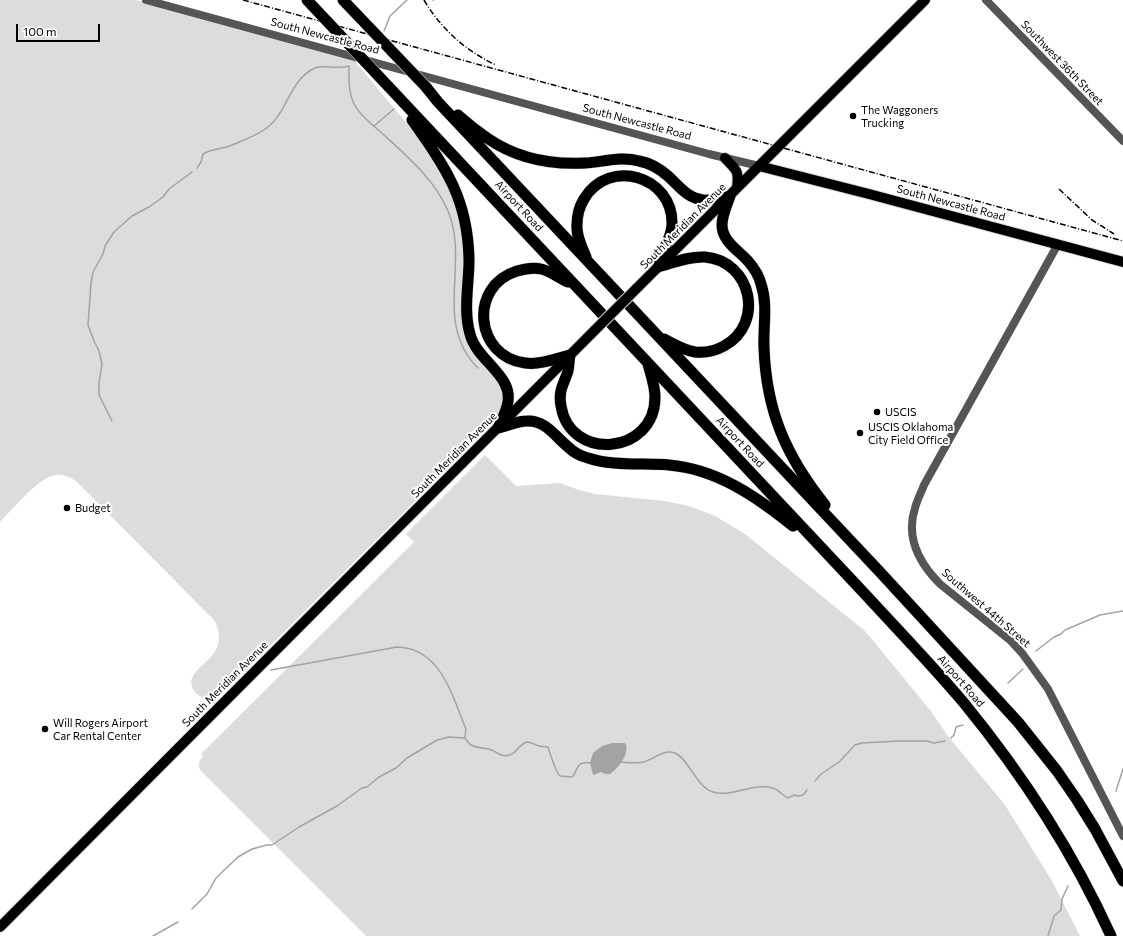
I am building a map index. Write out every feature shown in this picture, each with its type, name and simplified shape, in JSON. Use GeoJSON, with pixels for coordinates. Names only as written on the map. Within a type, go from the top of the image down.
{"type":"FeatureCollection","features":[{"type":"Feature","properties":{"kind":"highway","name":"Airport Road"},"geometry":{"type":"LineString","coordinates":[[307,0],[938,673],[964,703],[998,747],[1039,806],[1064,846],[1111,936]]}},
{"type":"Feature","properties":{"kind":"highway","name":"Airport Road"},"geometry":{"type":"LineString","coordinates":[[343,0],[991,692],[1036,743],[1057,771],[1095,829],[1123,881]]}},
{"type":"Feature","properties":{"kind":"highway"},"geometry":{"type":"LineString","coordinates":[[388,86],[441,161],[457,193],[463,210],[468,243],[467,315],[469,332],[477,350],[500,376],[508,389],[507,405],[498,428]]}},
{"type":"Feature","properties":{"kind":"highway"},"geometry":{"type":"LineString","coordinates":[[440,102],[486,137],[506,150],[518,154],[540,160],[560,163],[590,163],[622,158],[636,160],[652,165],[660,170],[688,195],[695,198],[713,200],[733,192]]}},
{"type":"Feature","properties":{"kind":"highway"},"geometry":{"type":"LineString","coordinates":[[587,261],[576,226],[581,203],[587,193],[595,185],[605,179],[628,175],[639,177],[648,182],[663,195],[668,204],[672,224],[671,234],[658,267]]}},
{"type":"Feature","properties":{"kind":"highway"},"geometry":{"type":"LineString","coordinates":[[733,192],[723,216],[722,226],[724,235],[728,242],[751,265],[761,283],[765,306],[764,346],[768,390],[779,429],[798,467],[818,495],[879,571]]}},
{"type":"Feature","properties":{"kind":"highway"},"geometry":{"type":"LineString","coordinates":[[656,335],[679,347],[694,352],[717,350],[730,343],[738,336],[745,326],[749,303],[747,290],[742,280],[735,271],[719,260],[706,257],[695,257],[658,267]]}},
{"type":"Feature","properties":{"kind":"highway"},"geometry":{"type":"LineString","coordinates":[[577,288],[548,272],[531,268],[512,272],[495,284],[490,292],[484,309],[485,327],[490,341],[502,353],[518,362],[546,362],[570,355],[568,370],[560,395],[563,414],[572,430],[579,436],[586,440],[604,445],[620,444],[636,437],[651,416],[655,398],[655,388],[647,362]]}},
{"type":"Feature","properties":{"kind":"highway"},"geometry":{"type":"LineString","coordinates":[[498,428],[519,422],[532,421],[548,428],[567,447],[586,458],[607,462],[672,465],[688,468],[720,478],[735,485],[767,505],[823,550]]}},
{"type":"Feature","properties":{"kind":"main road","name":"South Meridian Avenue"},"geometry":{"type":"LineString","coordinates":[[0,927],[925,0]]}},
{"type":"Feature","properties":{"kind":"main road"},"geometry":{"type":"LineString","coordinates":[[725,158],[738,175],[733,192]]}},
{"type":"Feature","properties":{"kind":"main road","name":"South Newcastle Road"},"geometry":{"type":"LineString","coordinates":[[759,166],[855,190],[1123,262]]}},
{"type":"Feature","properties":{"kind":"street","name":"South Newcastle Road"},"geometry":{"type":"LineString","coordinates":[[146,0],[759,166]]}},
{"type":"Feature","properties":{"kind":"street","name":"Southwest 36th Street"},"geometry":{"type":"LineString","coordinates":[[986,0],[1123,140]]}},
{"type":"Feature","properties":{"kind":"street","name":"Southwest 44th Street"},"geometry":{"type":"LineString","coordinates":[[1058,244],[924,485],[914,510],[912,525],[913,539],[920,560],[933,577],[1011,641],[1022,653],[1048,689],[1123,836]]}},
{"type":"Feature","properties":{"kind":"shaded area"},"geometry":{"type":"Polygon","coordinates":[[[0,0],[136,0],[353,59],[418,137],[444,171],[464,230],[464,315],[500,379],[506,393],[500,412],[459,453],[417,499],[245,671],[232,680],[216,695],[209,698],[201,697],[197,694],[191,683],[196,672],[211,657],[217,648],[219,634],[214,620],[76,481],[69,477],[60,475],[48,477],[19,502],[0,522],[0,0]]]}},
{"type":"Feature","properties":{"kind":"shaded area"},"geometry":{"type":"Polygon","coordinates":[[[485,455],[516,486],[560,483],[595,494],[665,501],[689,506],[715,516],[745,534],[865,631],[1005,805],[1052,881],[1080,936],[366,936],[200,770],[199,763],[203,756],[201,754],[414,542],[406,534],[485,455]]]}},
{"type":"Feature","properties":{"kind":"shaded area"},"geometry":{"type":"Polygon","coordinates":[[[612,743],[625,743],[626,751],[623,760],[610,774],[601,772],[593,775],[590,763],[593,753],[602,746],[612,743]]]}},
{"type":"Feature","properties":{"kind":"waterway"},"geometry":{"type":"LineString","coordinates":[[384,31],[390,16],[407,0]]}},
{"type":"Feature","properties":{"kind":"waterway"},"geometry":{"type":"LineString","coordinates":[[197,168],[201,162],[203,154],[206,152],[230,146],[255,135],[268,127],[280,113],[294,87],[307,73],[319,67],[349,66],[350,91],[354,104],[358,110],[420,170],[436,189],[448,211],[453,227],[455,244],[456,261],[454,312],[456,328],[464,350],[478,368]]}},
{"type":"Feature","properties":{"kind":"waterway"},"geometry":{"type":"LineString","coordinates":[[374,126],[394,109]]}},
{"type":"Feature","properties":{"kind":"waterway"},"geometry":{"type":"LineString","coordinates":[[112,421],[99,395],[102,364],[99,351],[88,325],[93,272],[103,254],[105,246],[114,232],[132,216],[149,207],[163,197],[169,189],[192,172]]}},
{"type":"Feature","properties":{"kind":"waterway"},"geometry":{"type":"LineString","coordinates":[[1036,651],[1065,630],[1100,615],[1123,611]]}},
{"type":"Feature","properties":{"kind":"waterway"},"geometry":{"type":"LineString","coordinates":[[271,670],[397,647],[412,649],[424,656],[443,676],[456,702],[466,729],[465,737]]}},
{"type":"Feature","properties":{"kind":"waterway"},"geometry":{"type":"LineString","coordinates":[[1008,683],[1023,669]]}},
{"type":"Feature","properties":{"kind":"waterway"},"geometry":{"type":"LineString","coordinates":[[951,738],[954,735],[956,727],[963,725]]}},
{"type":"Feature","properties":{"kind":"waterway"},"geometry":{"type":"LineString","coordinates":[[192,909],[207,894],[216,878],[238,857],[252,849],[272,845],[299,827],[337,806],[362,788],[367,787],[379,777],[396,768],[407,758],[437,740],[449,737],[465,738],[473,746],[489,749],[504,756],[512,754],[527,742],[548,747],[560,776],[572,777],[581,764],[591,763]]}},
{"type":"Feature","properties":{"kind":"waterway"},"geometry":{"type":"LineString","coordinates":[[815,781],[821,774],[839,762],[855,745],[862,743],[899,741],[927,741],[934,743],[945,741]]}},
{"type":"Feature","properties":{"kind":"waterway"},"geometry":{"type":"LineString","coordinates":[[619,762],[641,763],[663,753],[671,752],[680,756],[702,785],[713,792],[728,793],[750,788],[765,787],[773,788],[788,798],[794,795],[802,796],[807,790]]}},
{"type":"Feature","properties":{"kind":"waterway"},"geometry":{"type":"LineString","coordinates":[[1116,791],[1123,769]]}},
{"type":"Feature","properties":{"kind":"waterway"},"geometry":{"type":"LineString","coordinates":[[1048,936],[1054,916],[1061,910],[1062,899],[1068,886]]}},
{"type":"Feature","properties":{"kind":"waterway"},"geometry":{"type":"LineString","coordinates":[[153,936],[178,922]]}},
{"type":"Feature","properties":{"kind":"railway"},"geometry":{"type":"LineString","coordinates":[[243,0],[1123,241]]}},
{"type":"Feature","properties":{"kind":"railway"},"geometry":{"type":"LineString","coordinates":[[424,0],[446,30],[474,53],[496,65]]}},
{"type":"Feature","properties":{"kind":"railway"},"geometry":{"type":"LineString","coordinates":[[1059,189],[1092,220],[1114,234]]}},
{"type":"Feature","properties":{"kind":"place","name":"The Waggoners Trucking"},"geometry":{"type":"Point","coordinates":[853,116]}},
{"type":"Feature","properties":{"kind":"place","name":"USCIS"},"geometry":{"type":"Point","coordinates":[877,412]}},
{"type":"Feature","properties":{"kind":"place","name":"USCIS Oklahoma City Field Office"},"geometry":{"type":"Point","coordinates":[860,433]}},
{"type":"Feature","properties":{"kind":"place","name":"Budget"},"geometry":{"type":"Point","coordinates":[67,508]}},
{"type":"Feature","properties":{"kind":"place","name":"Will Rogers Airport Car Rental Center"},"geometry":{"type":"Point","coordinates":[45,729]}}]}
